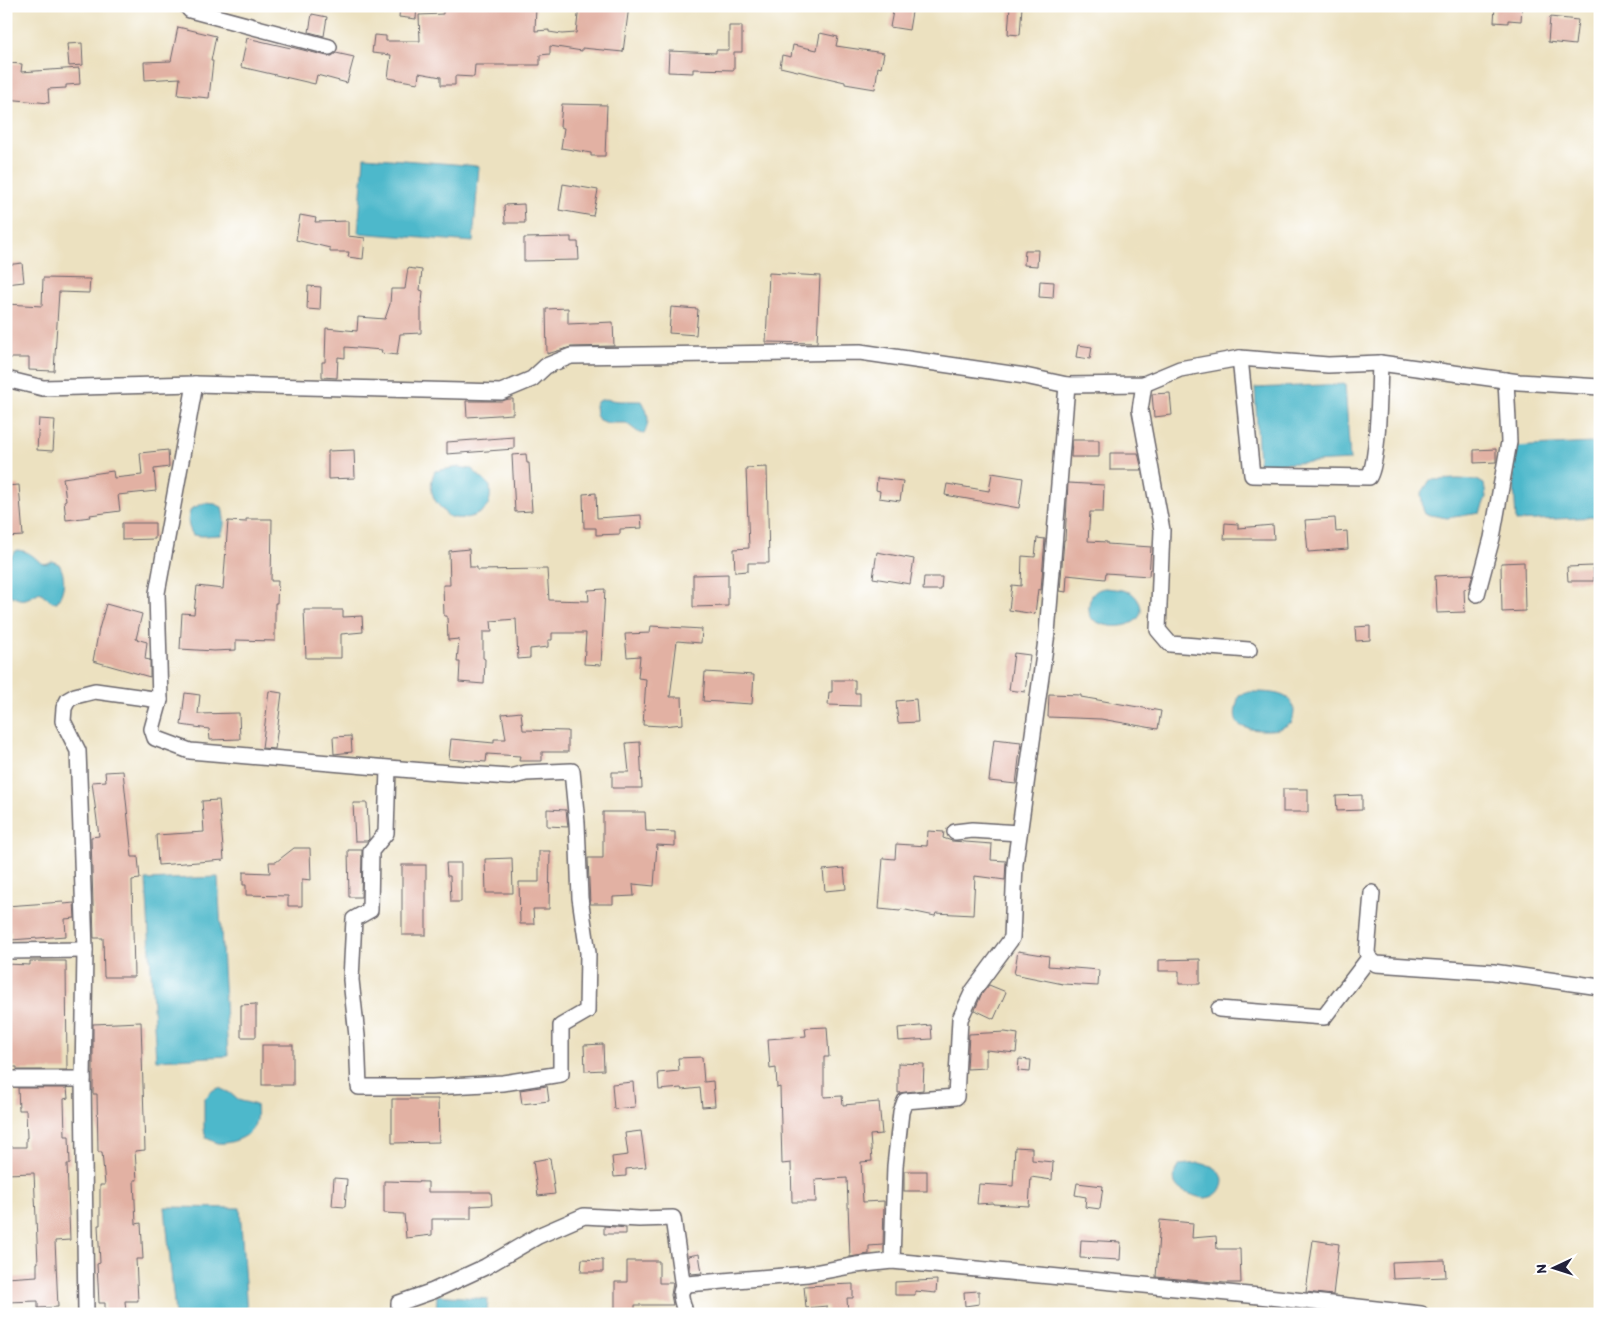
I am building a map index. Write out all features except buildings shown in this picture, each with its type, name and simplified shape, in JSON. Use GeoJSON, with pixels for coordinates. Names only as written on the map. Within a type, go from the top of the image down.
{"type":"FeatureCollection","features":[{"type":"Feature","properties":{"kind":"street"},"geometry":{"type":"LineString","coordinates":[[187,6],[190,10],[329,47]]}},
{"type":"Feature","properties":{"kind":"street"},"geometry":{"type":"LineString","coordinates":[[6,379],[44,388],[195,384],[501,392],[532,379],[546,366],[571,356],[860,352],[1025,376],[1067,385],[1144,384],[1180,369],[1240,358],[1328,365],[1380,363],[1506,380],[1600,387]]}},
{"type":"Feature","properties":{"kind":"street"},"geometry":{"type":"LineString","coordinates":[[1240,358],[1252,476],[1369,477],[1373,468],[1378,418],[1380,363]]}},
{"type":"Feature","properties":{"kind":"street"},"geometry":{"type":"LineString","coordinates":[[1477,594],[1492,538],[1509,442],[1506,380]]}},
{"type":"Feature","properties":{"kind":"street"},"geometry":{"type":"LineString","coordinates":[[195,384],[157,593],[160,700],[152,729],[155,738],[190,751],[388,768],[510,777],[526,773],[572,771],[577,824],[580,898],[588,953],[587,1011],[561,1026],[560,1074],[503,1083],[432,1087],[359,1087],[357,1036],[351,980],[354,919],[370,910],[372,851],[386,833],[388,768]]}},
{"type":"Feature","properties":{"kind":"street"},"geometry":{"type":"LineString","coordinates":[[1144,384],[1140,410],[1162,530],[1158,630],[1170,644],[1249,650]]}},
{"type":"Feature","properties":{"kind":"street"},"geometry":{"type":"LineString","coordinates":[[892,1261],[895,1166],[901,1112],[905,1101],[956,1097],[960,1019],[973,990],[1012,938],[1015,864],[1047,633],[1067,385]]}},
{"type":"Feature","properties":{"kind":"street"},"geometry":{"type":"LineString","coordinates":[[86,1314],[83,1079],[85,950],[78,751],[63,721],[64,708],[68,700],[74,696],[95,691],[160,700]]}},
{"type":"Feature","properties":{"kind":"street"},"geometry":{"type":"LineString","coordinates":[[955,832],[972,830],[1019,834]]}},
{"type":"Feature","properties":{"kind":"street"},"geometry":{"type":"LineString","coordinates":[[1372,893],[1367,952],[1369,958],[1376,964],[1494,972],[1600,987]]}},
{"type":"Feature","properties":{"kind":"street"},"geometry":{"type":"LineString","coordinates":[[6,951],[85,950]]}},
{"type":"Feature","properties":{"kind":"street"},"geometry":{"type":"LineString","coordinates":[[1219,1009],[1324,1017],[1369,958]]}},
{"type":"Feature","properties":{"kind":"street"},"geometry":{"type":"LineString","coordinates":[[6,1079],[83,1079]]}},
{"type":"Feature","properties":{"kind":"street"},"geometry":{"type":"LineString","coordinates":[[399,1314],[399,1302],[433,1291],[485,1267],[538,1236],[584,1216],[639,1219],[674,1218],[683,1288]]}},
{"type":"Feature","properties":{"kind":"street"},"geometry":{"type":"LineString","coordinates":[[685,1314],[680,1293],[688,1284],[808,1274],[892,1261],[1259,1296],[1421,1314]]}},
{"type":"Feature","properties":{"kind":"water"},"geometry":{"type":"Polygon","coordinates":[[[364,157],[479,166],[473,242],[358,233],[364,157]]]}},
{"type":"Feature","properties":{"kind":"water"},"geometry":{"type":"Polygon","coordinates":[[[1345,384],[1350,460],[1259,465],[1255,388],[1345,384]]]}},
{"type":"Feature","properties":{"kind":"water"},"geometry":{"type":"Polygon","coordinates":[[[605,399],[642,401],[648,418],[644,434],[639,433],[626,423],[608,423],[599,420],[596,415],[595,405],[598,401],[605,399]]]}},
{"type":"Feature","properties":{"kind":"water"},"geometry":{"type":"Polygon","coordinates":[[[1593,443],[1596,517],[1516,521],[1512,447],[1593,443]]]}},
{"type":"Feature","properties":{"kind":"water"},"geometry":{"type":"Polygon","coordinates":[[[459,467],[472,469],[490,486],[490,498],[487,507],[478,514],[465,518],[453,518],[446,514],[433,497],[431,487],[435,471],[459,467]]]}},
{"type":"Feature","properties":{"kind":"water"},"geometry":{"type":"Polygon","coordinates":[[[1430,480],[1477,480],[1484,484],[1486,497],[1480,513],[1447,518],[1425,514],[1421,494],[1430,480]]]}},
{"type":"Feature","properties":{"kind":"water"},"geometry":{"type":"Polygon","coordinates":[[[204,503],[222,507],[224,525],[221,535],[202,536],[193,535],[191,532],[188,522],[191,509],[204,503]]]}},
{"type":"Feature","properties":{"kind":"water"},"geometry":{"type":"Polygon","coordinates":[[[17,550],[28,553],[45,564],[52,561],[59,564],[63,573],[64,583],[62,593],[57,602],[52,602],[40,592],[25,599],[19,599],[10,595],[8,582],[9,565],[11,556],[17,550]]]}},
{"type":"Feature","properties":{"kind":"water"},"geometry":{"type":"Polygon","coordinates":[[[1105,588],[1123,590],[1136,597],[1141,611],[1139,617],[1133,622],[1116,626],[1097,622],[1090,617],[1089,602],[1093,594],[1105,588]]]}},
{"type":"Feature","properties":{"kind":"water"},"geometry":{"type":"Polygon","coordinates":[[[1250,692],[1267,692],[1289,699],[1293,705],[1294,712],[1292,722],[1280,729],[1268,730],[1249,729],[1240,725],[1235,716],[1239,695],[1250,692]]]}},
{"type":"Feature","properties":{"kind":"water"},"geometry":{"type":"Polygon","coordinates":[[[218,877],[228,1056],[156,1060],[146,880],[218,877]]]}},
{"type":"Feature","properties":{"kind":"water"},"geometry":{"type":"Polygon","coordinates":[[[219,1088],[230,1093],[238,1100],[256,1105],[256,1117],[251,1131],[235,1141],[227,1143],[217,1143],[206,1138],[204,1129],[204,1099],[213,1090],[219,1088]]]}},
{"type":"Feature","properties":{"kind":"water"},"geometry":{"type":"Polygon","coordinates":[[[1200,1163],[1213,1167],[1220,1172],[1222,1177],[1223,1182],[1220,1191],[1211,1197],[1201,1198],[1179,1189],[1175,1183],[1175,1173],[1179,1165],[1200,1163]]]}},
{"type":"Feature","properties":{"kind":"water"},"geometry":{"type":"Polygon","coordinates":[[[165,1207],[240,1208],[247,1314],[175,1314],[165,1207]]]}},
{"type":"Feature","properties":{"kind":"water"},"geometry":{"type":"Polygon","coordinates":[[[437,1295],[488,1299],[487,1314],[436,1314],[437,1295]]]}}]}
